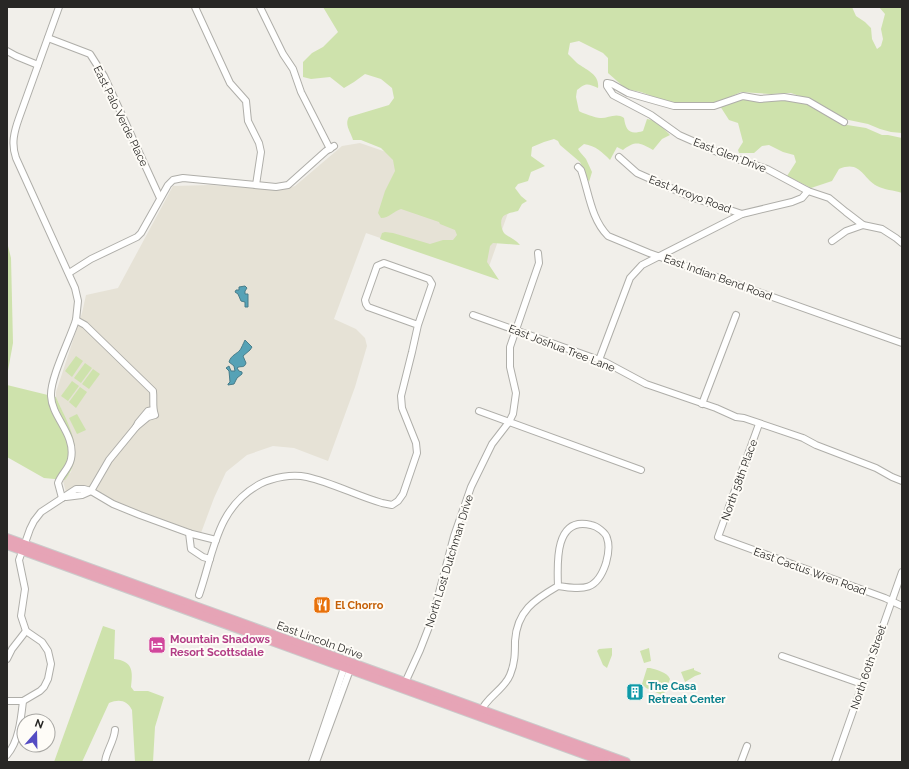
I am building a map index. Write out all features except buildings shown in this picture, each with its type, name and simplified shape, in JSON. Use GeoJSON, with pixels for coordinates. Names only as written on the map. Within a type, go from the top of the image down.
{"type":"FeatureCollection","features":[{"type":"Feature","properties":{"kind":"main road","name":"East Lincoln Drive"},"geometry":{"type":"LineString","coordinates":[[7,538],[23,548]]}},
{"type":"Feature","properties":{"kind":"main road","name":"East Lincoln Drive"},"geometry":{"type":"LineString","coordinates":[[7,545],[23,548],[204,610],[348,666]]}},
{"type":"Feature","properties":{"kind":"main road","name":"East Lincoln Drive"},"geometry":{"type":"LineString","coordinates":[[99,575],[171,605],[480,713],[626,762]]}},
{"type":"Feature","properties":{"kind":"main road"},"geometry":{"type":"LineString","coordinates":[[171,605],[178,604],[198,611],[204,610]]}},
{"type":"Feature","properties":{"kind":"main road","name":"East Lincoln Drive"},"geometry":{"type":"LineString","coordinates":[[480,713],[605,762]]}},
{"type":"Feature","properties":{"kind":"street"},"geometry":{"type":"LineString","coordinates":[[59,7],[15,129],[13,147],[16,158],[69,273],[77,294],[78,306],[76,320],[53,381],[51,392],[53,406],[67,432],[72,449],[72,458],[69,467],[58,483],[62,498]]}},
{"type":"Feature","properties":{"kind":"street"},"geometry":{"type":"LineString","coordinates":[[195,7],[230,83],[246,100],[248,121],[255,134],[261,152],[256,185]]}},
{"type":"Feature","properties":{"kind":"street"},"geometry":{"type":"LineString","coordinates":[[69,273],[91,259],[137,237],[141,233],[168,185],[173,180],[179,178],[276,187],[285,186],[332,147],[301,92],[293,68],[283,54],[260,7]]}},
{"type":"Feature","properties":{"kind":"street","name":"East Palo Verde Place"},"geometry":{"type":"LineString","coordinates":[[48,38],[90,54],[104,76],[160,198]]}},
{"type":"Feature","properties":{"kind":"street"},"geometry":{"type":"LineString","coordinates":[[7,51],[38,65]]}},
{"type":"Feature","properties":{"kind":"street","name":"East Glen Drive"},"geometry":{"type":"LineString","coordinates":[[844,122],[808,101],[784,97],[760,99],[743,96],[714,106],[674,106],[628,93],[612,84],[607,83],[606,86],[613,95],[650,115],[679,135],[722,154],[768,169],[808,191],[829,198],[863,225],[882,229],[902,243]]}},
{"type":"Feature","properties":{"kind":"street","name":"East Arroyo Road"},"geometry":{"type":"LineString","coordinates":[[619,158],[637,174],[691,197],[742,214]]}},
{"type":"Feature","properties":{"kind":"street","name":"East Indian Bend Road"},"geometry":{"type":"LineString","coordinates":[[578,167],[582,170],[590,205],[604,232],[613,239],[902,343]]}},
{"type":"Feature","properties":{"kind":"street"},"geometry":{"type":"LineString","coordinates":[[599,360],[630,278],[642,265],[742,214],[792,202],[802,198],[808,191]]}},
{"type":"Feature","properties":{"kind":"street"},"geometry":{"type":"LineString","coordinates":[[832,241],[846,231],[863,225]]}},
{"type":"Feature","properties":{"kind":"street","name":"North Lost Dutchman Drive"},"geometry":{"type":"LineString","coordinates":[[404,686],[432,619],[454,536],[471,488],[492,444],[509,422],[513,414],[516,393],[510,367],[510,347],[539,263],[538,253]]}},
{"type":"Feature","properties":{"kind":"street"},"geometry":{"type":"LineString","coordinates":[[199,595],[216,540],[226,516],[238,500],[258,486],[278,477],[298,476],[307,477],[382,503],[392,505],[398,501],[402,494],[417,448],[402,408],[401,396],[418,325],[431,288],[431,282],[429,279],[384,263],[380,264],[377,266],[365,300],[366,304],[368,307],[418,325]]}},
{"type":"Feature","properties":{"kind":"street","name":"East Joshua Tree Lane"},"geometry":{"type":"LineString","coordinates":[[473,315],[599,360],[646,384],[702,404],[723,409],[760,424],[803,438],[816,445],[876,468],[902,481]]}},
{"type":"Feature","properties":{"kind":"street"},"geometry":{"type":"LineString","coordinates":[[702,404],[736,315]]}},
{"type":"Feature","properties":{"kind":"street"},"geometry":{"type":"LineString","coordinates":[[7,701],[23,701],[40,691],[48,679],[50,664],[48,651],[42,642],[26,631],[21,616],[24,593],[19,560],[30,529],[37,516],[46,508],[62,498],[82,495],[91,491],[109,460],[138,423],[148,411],[154,412],[153,391],[86,325],[76,320]]}},
{"type":"Feature","properties":{"kind":"street"},"geometry":{"type":"LineString","coordinates":[[479,411],[641,470]]}},
{"type":"Feature","properties":{"kind":"street","name":"North 58th Place"},"geometry":{"type":"LineString","coordinates":[[718,537],[760,424]]}},
{"type":"Feature","properties":{"kind":"street"},"geometry":{"type":"LineString","coordinates":[[91,491],[114,504],[134,512],[190,533],[216,540]]}},
{"type":"Feature","properties":{"kind":"street"},"geometry":{"type":"LineString","coordinates":[[480,713],[484,703],[505,683],[510,676],[516,655],[517,628],[524,612],[540,596],[558,586],[576,589],[593,585],[599,580],[603,573],[607,558],[607,537],[593,525],[582,523],[572,525],[566,532],[559,548],[557,562],[558,586]]}},
{"type":"Feature","properties":{"kind":"street"},"geometry":{"type":"LineString","coordinates":[[190,533],[192,543],[197,554]]}},
{"type":"Feature","properties":{"kind":"street"},"geometry":{"type":"LineString","coordinates":[[190,533],[191,549],[197,554],[210,559]]}},
{"type":"Feature","properties":{"kind":"street","name":"East Cactus Wren Road"},"geometry":{"type":"LineString","coordinates":[[718,537],[902,606]]}},
{"type":"Feature","properties":{"kind":"street","name":"North 60th Street"},"geometry":{"type":"LineString","coordinates":[[835,762],[902,572]]}},
{"type":"Feature","properties":{"kind":"street"},"geometry":{"type":"LineString","coordinates":[[7,659],[12,649],[26,631]]}},
{"type":"Feature","properties":{"kind":"street"},"geometry":{"type":"LineString","coordinates":[[782,656],[862,684]]}},
{"type":"Feature","properties":{"kind":"street"},"geometry":{"type":"LineString","coordinates":[[312,762],[348,666]]}},
{"type":"Feature","properties":{"kind":"street"},"geometry":{"type":"LineString","coordinates":[[316,762],[348,666]]}},
{"type":"Feature","properties":{"kind":"street"},"geometry":{"type":"LineString","coordinates":[[7,755],[13,746],[20,724],[23,701]]}},
{"type":"Feature","properties":{"kind":"street"},"geometry":{"type":"LineString","coordinates":[[105,762],[105,757],[114,738],[115,730]]}},
{"type":"Feature","properties":{"kind":"street"},"geometry":{"type":"LineString","coordinates":[[741,762],[747,746]]}},
{"type":"Feature","properties":{"kind":"shaded area"},"geometry":{"type":"Polygon","coordinates":[[[360,143],[514,196],[486,275],[366,233],[334,319],[356,329],[365,338],[367,346],[355,387],[328,461],[294,448],[273,446],[247,455],[226,472],[214,498],[201,533],[132,510],[97,493],[78,497],[66,492],[63,481],[71,472],[75,456],[63,413],[56,397],[56,392],[82,313],[86,295],[118,288],[173,186],[210,185],[282,190],[295,186],[342,146],[360,143]]]}},
{"type":"Feature","properties":{"kind":"green space"},"geometry":{"type":"Polygon","coordinates":[[[323,7],[852,7],[856,16],[871,28],[872,39],[877,49],[881,46],[883,39],[881,29],[885,14],[879,7],[902,7],[902,133],[891,132],[868,124],[844,119],[811,100],[791,93],[771,94],[741,92],[714,104],[668,102],[641,92],[626,89],[608,73],[608,58],[603,53],[579,41],[570,43],[568,54],[577,63],[592,73],[597,79],[598,83],[598,88],[587,84],[577,90],[576,97],[579,111],[598,118],[621,116],[624,118],[627,129],[632,132],[643,131],[647,119],[651,120],[660,125],[670,135],[662,139],[653,150],[641,144],[631,145],[623,150],[617,147],[610,160],[595,148],[584,144],[578,149],[586,159],[592,172],[589,182],[580,162],[560,145],[558,141],[554,139],[532,147],[531,156],[545,166],[531,172],[528,181],[518,184],[515,188],[527,201],[522,204],[518,211],[503,216],[501,221],[501,226],[504,233],[520,245],[493,243],[490,246],[487,262],[499,280],[380,239],[382,233],[385,232],[430,244],[443,240],[453,240],[457,235],[455,230],[440,224],[439,222],[401,209],[384,218],[381,218],[378,213],[385,191],[395,171],[393,160],[381,148],[361,140],[353,140],[347,123],[349,117],[389,105],[394,98],[392,88],[381,79],[365,74],[344,88],[330,77],[311,79],[303,77],[303,62],[312,53],[323,47],[338,32],[323,7]]]}},
{"type":"Feature","properties":{"kind":"green space"},"geometry":{"type":"Polygon","coordinates":[[[741,99],[784,99],[806,104],[841,124],[866,128],[882,135],[902,138],[902,193],[877,186],[872,183],[861,171],[852,167],[839,169],[832,181],[811,188],[787,176],[796,162],[794,155],[783,152],[769,145],[762,146],[754,153],[739,153],[738,150],[743,142],[738,123],[729,120],[720,106],[741,99]]]}},
{"type":"Feature","properties":{"kind":"green space"},"geometry":{"type":"Polygon","coordinates":[[[7,242],[11,258],[13,343],[7,376],[7,242]]]}},
{"type":"Feature","properties":{"kind":"green space"},"geometry":{"type":"Polygon","coordinates":[[[76,356],[83,361],[72,377],[65,371],[76,356]]]}},
{"type":"Feature","properties":{"kind":"green space"},"geometry":{"type":"Polygon","coordinates":[[[85,363],[92,368],[81,383],[74,378],[85,363]]]}},
{"type":"Feature","properties":{"kind":"green space"},"geometry":{"type":"Polygon","coordinates":[[[93,369],[100,374],[89,389],[82,384],[93,369]]]}},
{"type":"Feature","properties":{"kind":"green space"},"geometry":{"type":"Polygon","coordinates":[[[72,381],[79,386],[68,401],[61,396],[72,381]]]}},
{"type":"Feature","properties":{"kind":"green space"},"geometry":{"type":"Polygon","coordinates":[[[7,385],[56,397],[70,428],[75,449],[75,459],[65,480],[44,478],[7,457],[7,385]]]}},
{"type":"Feature","properties":{"kind":"green space"},"geometry":{"type":"Polygon","coordinates":[[[80,387],[87,392],[76,408],[69,402],[80,387]]]}},
{"type":"Feature","properties":{"kind":"green space"},"geometry":{"type":"Polygon","coordinates":[[[77,414],[86,430],[77,434],[69,418],[77,414]]]}},
{"type":"Feature","properties":{"kind":"green space"},"geometry":{"type":"Polygon","coordinates":[[[103,626],[115,630],[114,659],[125,662],[130,668],[132,672],[131,687],[134,691],[148,691],[164,697],[155,727],[153,762],[135,762],[132,710],[125,702],[116,701],[109,703],[82,762],[54,762],[103,626]]]}},
{"type":"Feature","properties":{"kind":"green space"},"geometry":{"type":"Polygon","coordinates":[[[612,648],[612,655],[607,668],[603,665],[597,651],[599,649],[612,648]]]}},
{"type":"Feature","properties":{"kind":"green space"},"geometry":{"type":"Polygon","coordinates":[[[649,648],[651,661],[644,663],[640,651],[649,648]]]}},
{"type":"Feature","properties":{"kind":"green space"},"geometry":{"type":"Polygon","coordinates":[[[647,668],[662,672],[669,677],[670,679],[664,694],[662,695],[646,688],[642,684],[647,668]]]}},
{"type":"Feature","properties":{"kind":"green space"},"geometry":{"type":"Polygon","coordinates":[[[694,668],[694,670],[701,674],[685,682],[681,672],[694,668]]]}},
{"type":"Feature","properties":{"kind":"water"},"geometry":{"type":"Polygon","coordinates":[[[245,286],[247,288],[245,294],[248,294],[248,307],[245,307],[245,302],[241,301],[238,294],[235,292],[236,290],[239,290],[239,287],[245,286]]]}},
{"type":"Feature","properties":{"kind":"water"},"geometry":{"type":"Polygon","coordinates":[[[245,340],[252,347],[243,356],[246,363],[245,365],[237,368],[242,372],[242,374],[237,378],[234,384],[228,385],[230,382],[229,371],[226,368],[229,366],[231,371],[235,371],[234,366],[229,362],[231,358],[240,350],[245,340]]]}},
{"type":"Feature","properties":{"kind":"place","name":"El Chorro"},"geometry":{"type":"Point","coordinates":[322,605]}},
{"type":"Feature","properties":{"kind":"place","name":"Mountain Shadows Resort Scottsdale"},"geometry":{"type":"Point","coordinates":[157,645]}},
{"type":"Feature","properties":{"kind":"place","name":"The Casa Retreat Center"},"geometry":{"type":"Point","coordinates":[635,692]}}]}
